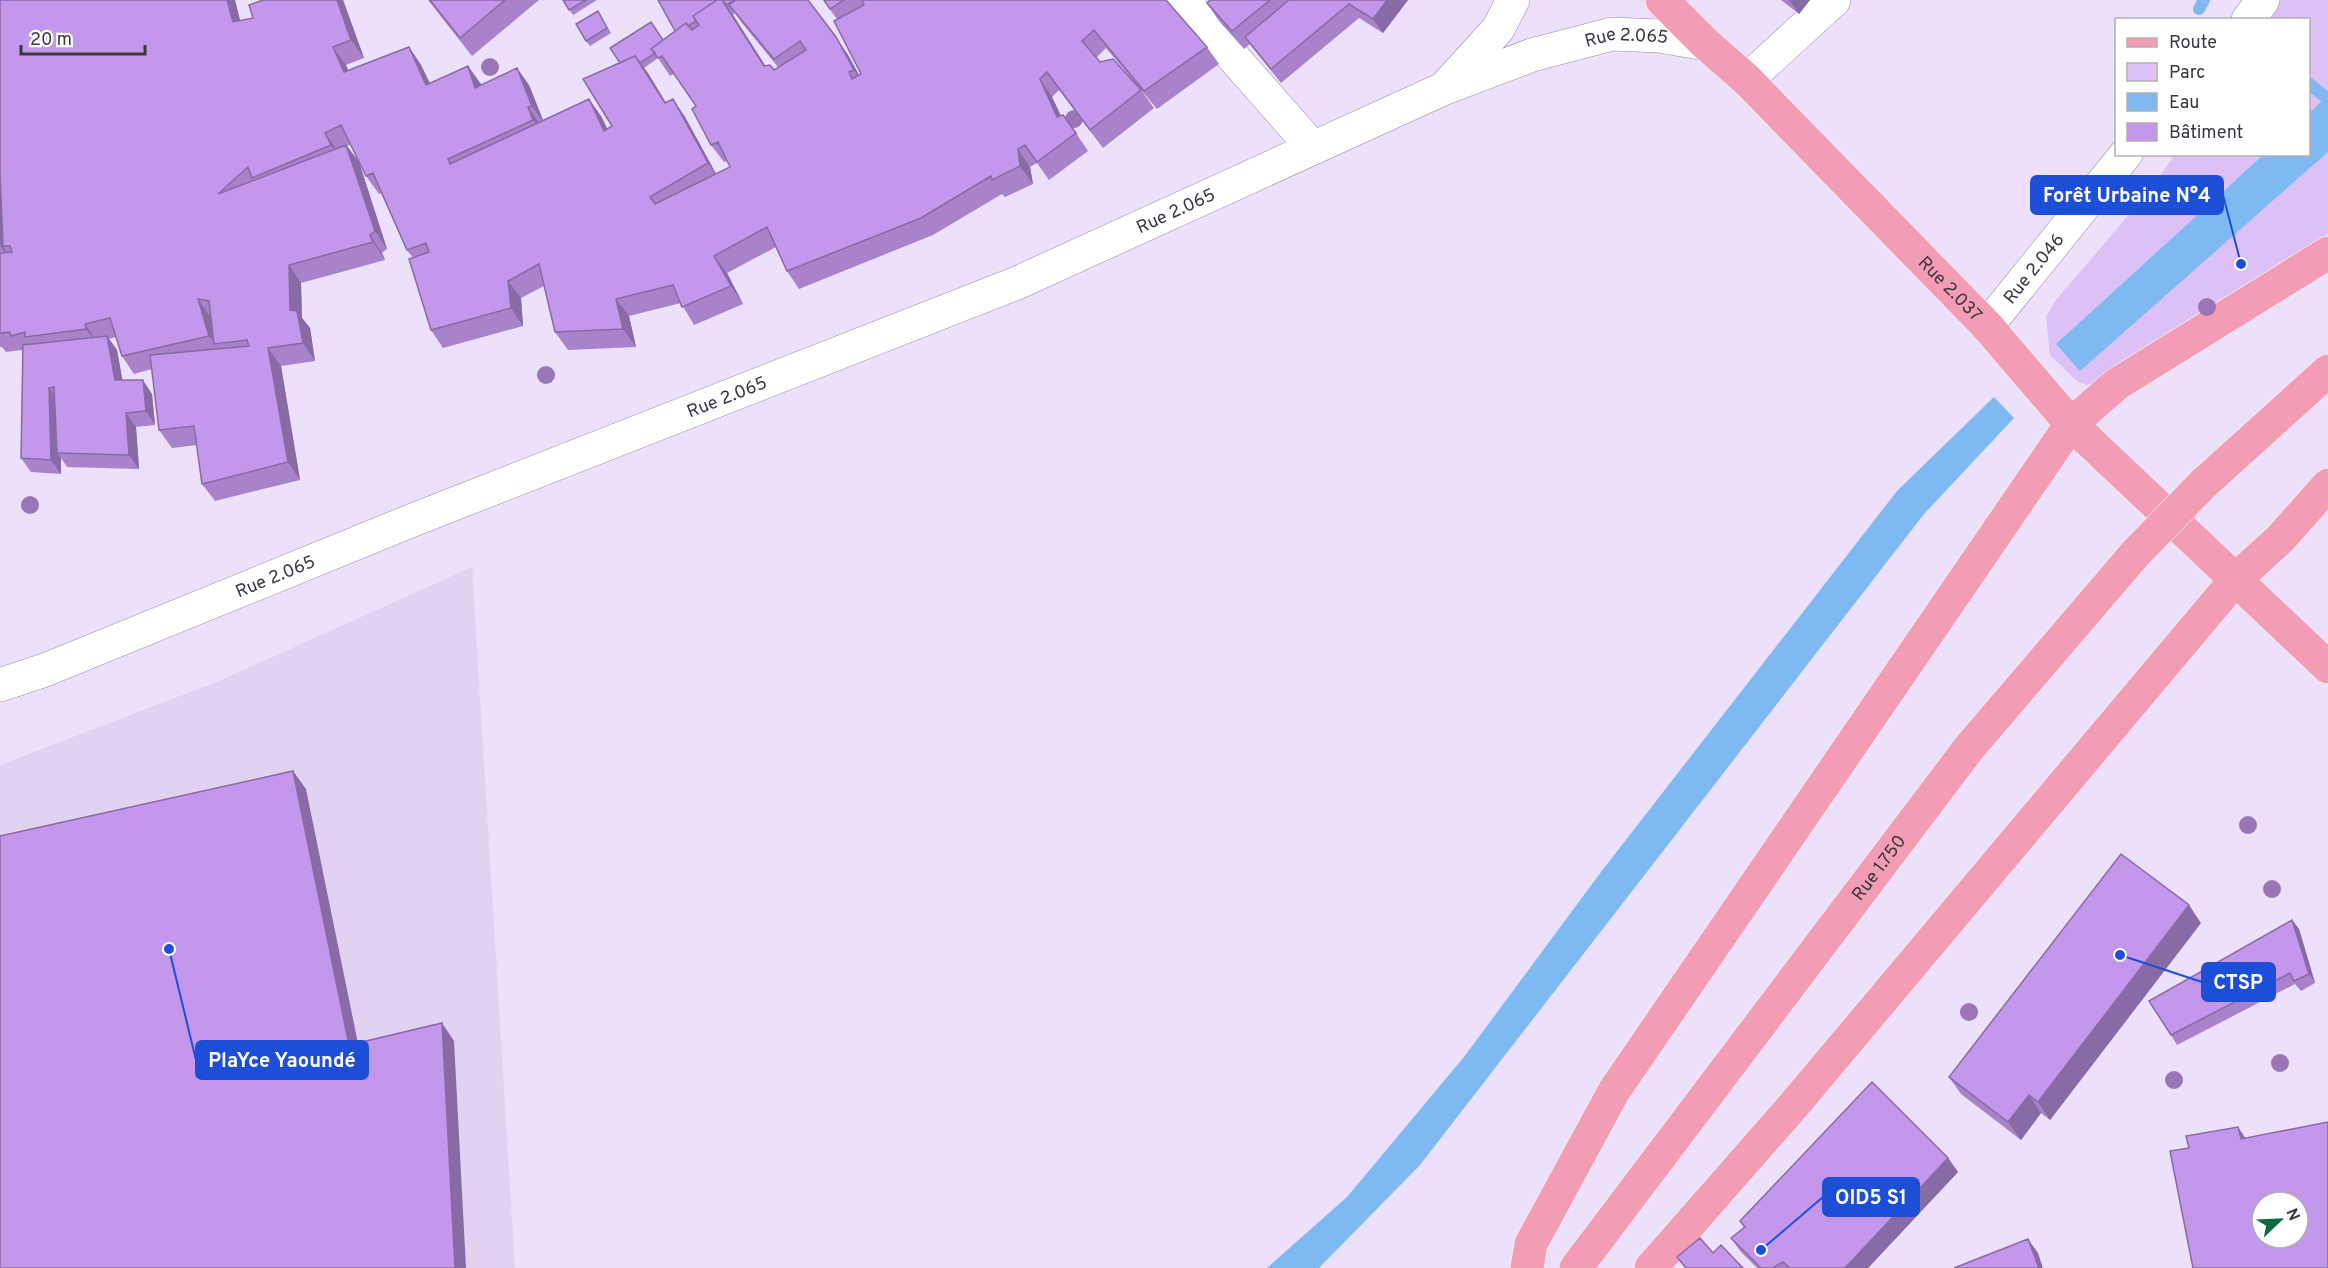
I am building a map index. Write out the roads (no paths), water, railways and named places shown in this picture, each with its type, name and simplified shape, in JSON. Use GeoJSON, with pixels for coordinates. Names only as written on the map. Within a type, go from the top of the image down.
{"type":"FeatureCollection","features":[{"type":"Feature","properties":{"kind":"main road","name":"Rue 2.037"},"geometry":{"type":"LineString","coordinates":[[1662,0],[1706,44],[1747,80],[1987,326],[2071,424],[2328,667]]}},
{"type":"Feature","properties":{"kind":"main road"},"geometry":{"type":"LineString","coordinates":[[1527,1268],[1531,1244],[1614,1091],[2071,424],[2117,384],[2328,253]]}},
{"type":"Feature","properties":{"kind":"main road","name":"Rue 1.750"},"geometry":{"type":"LineString","coordinates":[[1576,1268],[1969,748],[2135,554],[2203,484],[2328,371]]}},
{"type":"Feature","properties":{"kind":"main road"},"geometry":{"type":"LineString","coordinates":[[1651,1268],[1793,1107],[2235,580],[2280,539],[2328,485]]}},
{"type":"Feature","properties":{"kind":"street"},"geometry":{"type":"LineString","coordinates":[[1184,0],[1313,148]]}},
{"type":"Feature","properties":{"kind":"street","name":"Rue 2.065"},"geometry":{"type":"LineString","coordinates":[[1445,88],[1498,29],[1513,0]]}},
{"type":"Feature","properties":{"kind":"street"},"geometry":{"type":"LineString","coordinates":[[1747,80],[1834,0]]}},
{"type":"Feature","properties":{"kind":"street"},"geometry":{"type":"LineString","coordinates":[[2250,18],[2264,0]]}},
{"type":"Feature","properties":{"kind":"street","name":"Rue 2.065"},"geometry":{"type":"LineString","coordinates":[[0,685],[45,670],[435,511],[1017,283],[1445,88],[1532,55],[1612,34],[1659,36],[1706,44]]}},
{"type":"Feature","properties":{"kind":"street","name":"Rue 2.046"},"geometry":{"type":"LineString","coordinates":[[1987,326],[2124,156]]}},
{"type":"Feature","properties":{"kind":"water"},"geometry":{"type":"Polygon","coordinates":[[[2328,95],[2328,152],[2080,371],[2056,344],[2262,156],[2310,156],[2310,112],[2328,95]]]}},
{"type":"Feature","properties":{"kind":"water"},"geometry":{"type":"Polygon","coordinates":[[[1994,397],[2014,418],[1924,514],[1420,1165],[1319,1268],[1267,1268],[1347,1197],[1464,1057],[1601,872],[1897,491],[1994,397]]]}},
{"type":"Feature","properties":{"kind":"waterway"},"geometry":{"type":"LineString","coordinates":[[2199,9],[2204,0]]}},
{"type":"Feature","properties":{"kind":"waterway"},"geometry":{"type":"LineString","coordinates":[[2310,85],[2328,99]]}},
{"type":"Feature","properties":{"kind":"place","name":"Forêt Urbaine N°4"},"geometry":{"type":"Point","coordinates":[2241,264]}},
{"type":"Feature","properties":{"kind":"place","name":"PlaYce Yaoundé"},"geometry":{"type":"Point","coordinates":[169,949]}},
{"type":"Feature","properties":{"kind":"place","name":"CTSP"},"geometry":{"type":"Point","coordinates":[2120,955]}},
{"type":"Feature","properties":{"kind":"place","name":"OID5 S1"},"geometry":{"type":"Point","coordinates":[1761,1250]}}]}
